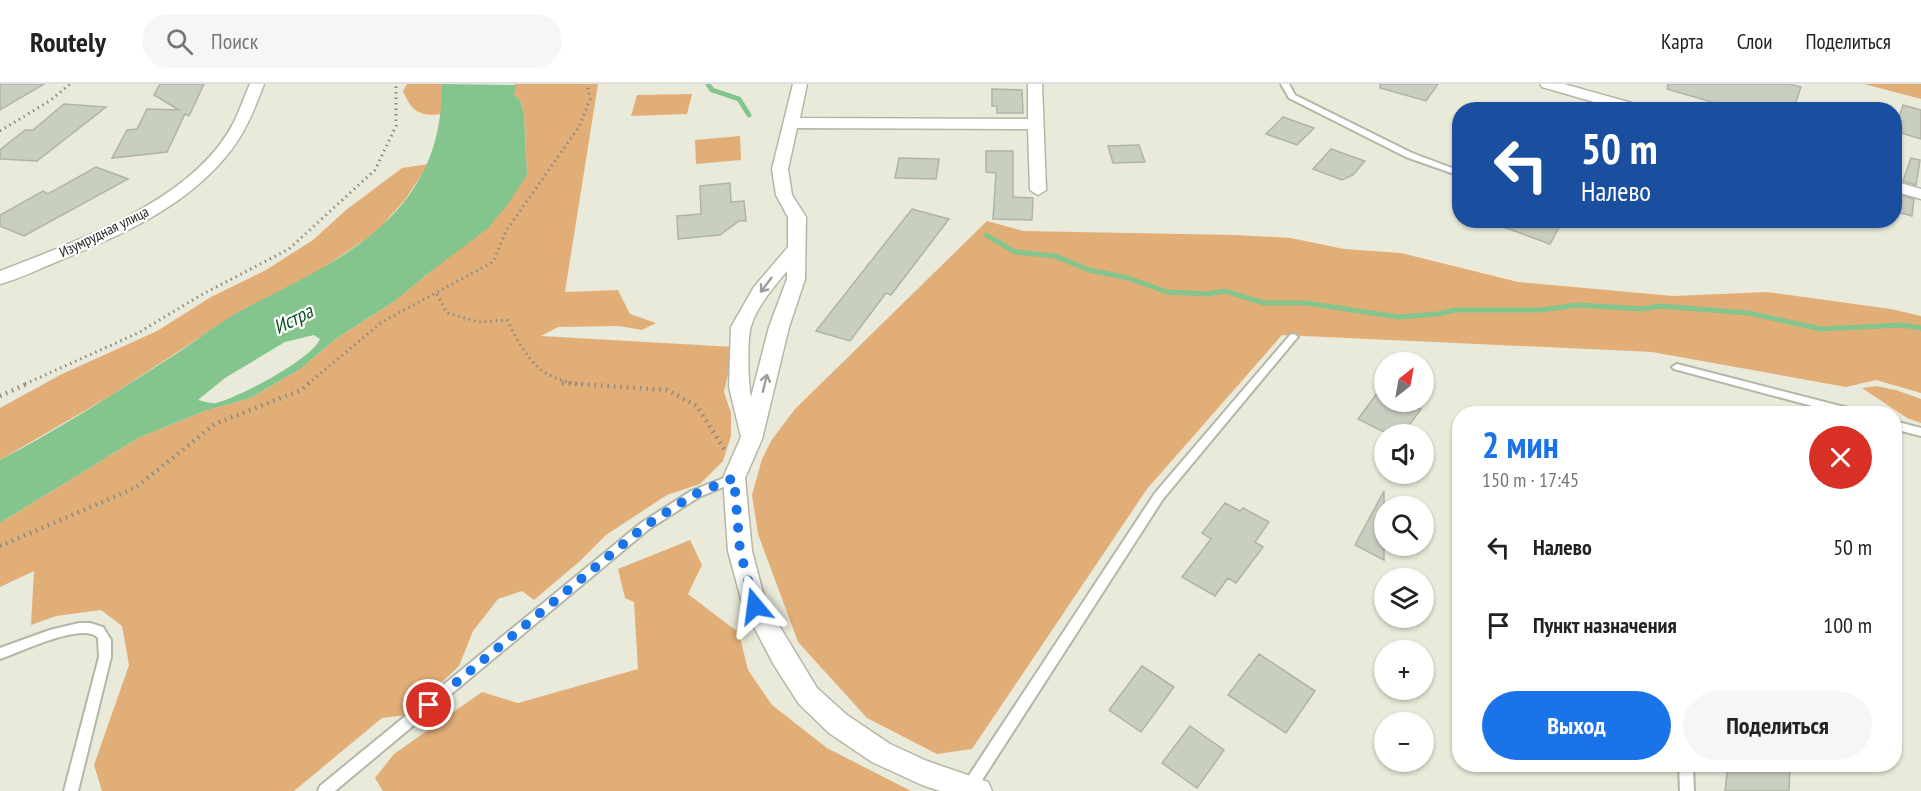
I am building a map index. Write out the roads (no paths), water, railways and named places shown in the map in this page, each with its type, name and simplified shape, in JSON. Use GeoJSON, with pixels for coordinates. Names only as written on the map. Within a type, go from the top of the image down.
{"type":"FeatureCollection","features":[{"type":"Feature","properties":{"kind":"street","name":"Изумрудная улица"},"geometry":{"type":"LineString","coordinates":[[0,278],[140,216],[185,188],[208,168],[236,135],[251,106],[257,84]]}},
{"type":"Feature","properties":{"kind":"street"},"geometry":{"type":"LineString","coordinates":[[800,84],[780,169],[784,195],[797,217],[796,279],[779,327],[751,439],[735,474],[740,551],[755,606],[808,696],[838,724],[881,753],[974,790]]}},
{"type":"Feature","properties":{"kind":"street"},"geometry":{"type":"LineString","coordinates":[[1035,84],[1038,190]]}},
{"type":"Feature","properties":{"kind":"street"},"geometry":{"type":"LineString","coordinates":[[1547,84],[1612,102]]}},
{"type":"Feature","properties":{"kind":"street"},"geometry":{"type":"LineString","coordinates":[[790,123],[1036,124]]}},
{"type":"Feature","properties":{"kind":"street"},"geometry":{"type":"LineString","coordinates":[[1902,188],[1921,194]]}},
{"type":"Feature","properties":{"kind":"street"},"geometry":{"type":"LineString","coordinates":[[751,439],[740,387],[741,327],[761,291],[797,247]]}},
{"type":"Feature","properties":{"kind":"lane"},"geometry":{"type":"LineString","coordinates":[[1285,84],[1292,96],[1409,155],[1452,171]]}},
{"type":"Feature","properties":{"kind":"lane"},"geometry":{"type":"LineString","coordinates":[[974,790],[1159,496],[1293,337]]}},
{"type":"Feature","properties":{"kind":"lane"},"geometry":{"type":"LineString","coordinates":[[1677,367],[1826,406]]}},
{"type":"Feature","properties":{"kind":"lane"},"geometry":{"type":"LineString","coordinates":[[1902,427],[1921,432]]}},
{"type":"Feature","properties":{"kind":"lane"},"geometry":{"type":"LineString","coordinates":[[325,791],[645,526],[695,494],[735,474]]}},
{"type":"Feature","properties":{"kind":"lane"},"geometry":{"type":"LineString","coordinates":[[0,654],[82,627],[98,631],[105,640],[105,657],[71,791]]}},
{"type":"Feature","properties":{"kind":"lane"},"geometry":{"type":"LineString","coordinates":[[1686,772],[1687,791]]}},
{"type":"Feature","properties":{"kind":"water","name":"Истра"},"geometry":{"type":"Polygon","coordinates":[[[442,84],[516,85],[514,95],[520,100],[524,115],[527,175],[508,204],[488,228],[396,300],[337,338],[300,369],[250,398],[202,412],[138,438],[0,523],[0,460],[108,397],[235,314],[325,266],[367,238],[387,221],[404,202],[422,175],[434,146],[442,101],[442,84]],[[314,335],[285,342],[225,378],[198,400],[216,403],[256,386],[303,357],[320,339],[314,335]]]}},
{"type":"Feature","properties":{"kind":"waterway"},"geometry":{"type":"LineString","coordinates":[[708,84],[712,90],[739,99],[749,115]]}},
{"type":"Feature","properties":{"kind":"waterway"},"geometry":{"type":"LineString","coordinates":[[986,235],[1015,252],[1055,256],[1089,270],[1128,278],[1167,292],[1206,294],[1225,291],[1264,303],[1306,303],[1399,317],[1438,314],[1455,310],[1541,310],[1578,305],[1643,309],[1660,306],[1748,313],[1821,329],[1902,325],[1921,328]]}}]}
